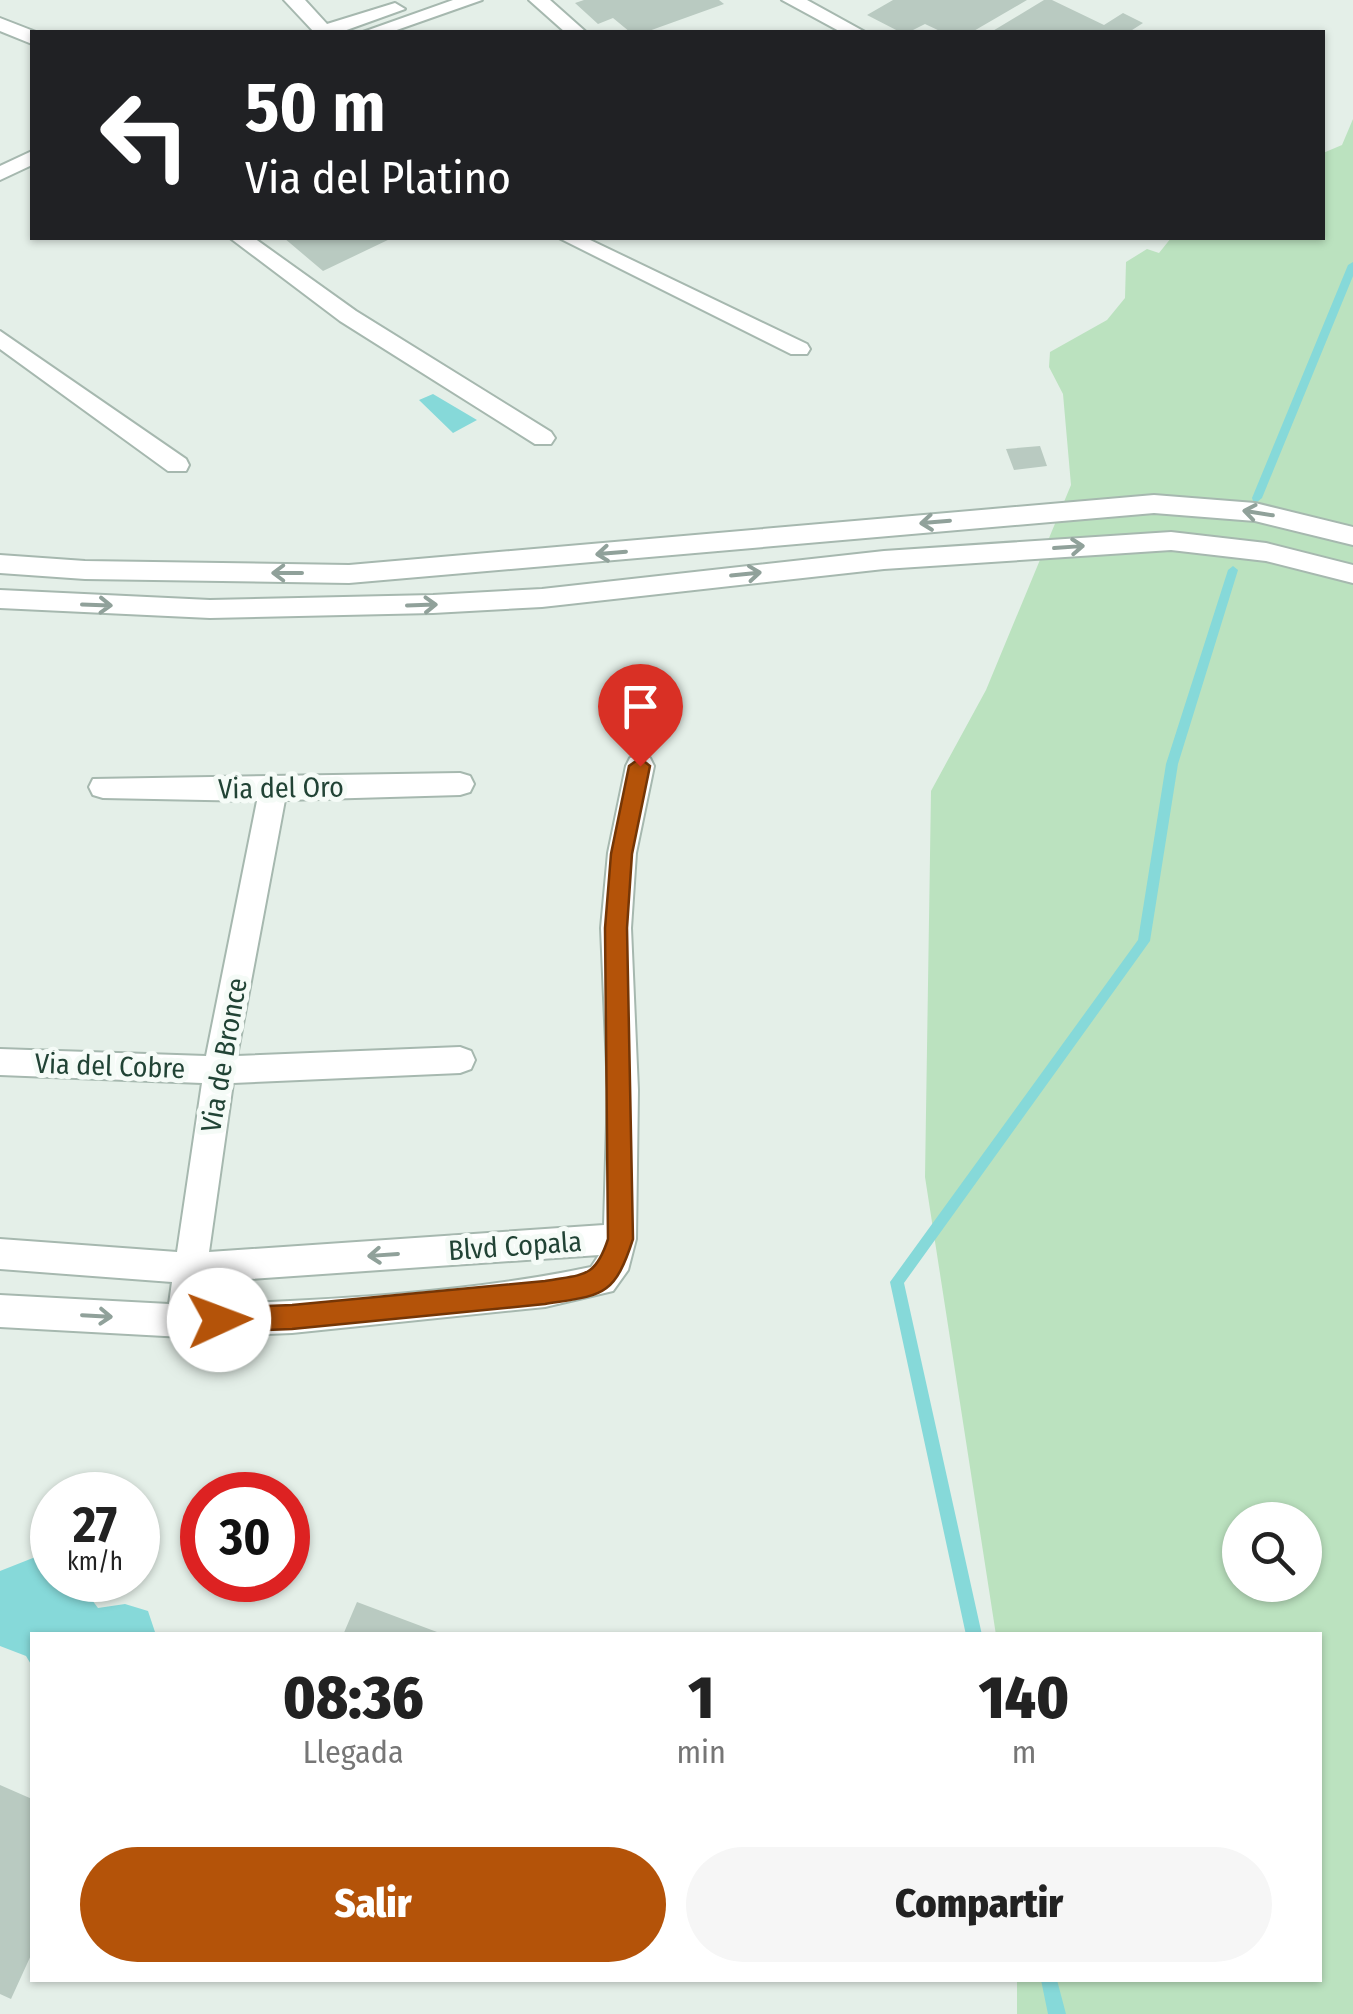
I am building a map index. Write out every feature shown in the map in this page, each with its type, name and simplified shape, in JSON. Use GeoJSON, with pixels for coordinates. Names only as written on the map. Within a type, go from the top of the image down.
{"type":"FeatureCollection","features":[{"type":"Feature","properties":{"kind":"street"},"geometry":{"type":"LineString","coordinates":[[294,0],[322,30]]}},
{"type":"Feature","properties":{"kind":"street"},"geometry":{"type":"LineString","coordinates":[[330,30],[422,0]]}},
{"type":"Feature","properties":{"kind":"street"},"geometry":{"type":"LineString","coordinates":[[379,30],[472,0]]}},
{"type":"Feature","properties":{"kind":"street"},"geometry":{"type":"LineString","coordinates":[[539,0],[574,30]]}},
{"type":"Feature","properties":{"kind":"street"},"geometry":{"type":"LineString","coordinates":[[792,0],[851,30]]}},
{"type":"Feature","properties":{"kind":"street"},"geometry":{"type":"LineString","coordinates":[[0,24],[30,37]]}},
{"type":"Feature","properties":{"kind":"street"},"geometry":{"type":"LineString","coordinates":[[0,152],[30,138]]}},
{"type":"Feature","properties":{"kind":"street"},"geometry":{"type":"LineString","coordinates":[[0,174],[30,158]]}},
{"type":"Feature","properties":{"kind":"street"},"geometry":{"type":"LineString","coordinates":[[245,240],[348,316],[543,438]]}},
{"type":"Feature","properties":{"kind":"street"},"geometry":{"type":"LineString","coordinates":[[574,240],[799,349]]}},
{"type":"Feature","properties":{"kind":"street"},"geometry":{"type":"LineString","coordinates":[[0,338],[177,465]]}},
{"type":"Feature","properties":{"kind":"street"},"geometry":{"type":"LineString","coordinates":[[1154,504],[1172,541]]}},
{"type":"Feature","properties":{"kind":"street"},"geometry":{"type":"LineString","coordinates":[[0,564],[86,570],[384,572],[1154,504],[1255,512],[1343,533],[1326,566]]}},
{"type":"Feature","properties":{"kind":"street"},"geometry":{"type":"LineString","coordinates":[[0,599],[210,608],[432,604],[542,598],[884,560],[1172,541],[1266,552],[1353,574]]}},
{"type":"Feature","properties":{"kind":"street"},"geometry":{"type":"LineString","coordinates":[[620,1239],[623,1090],[616,928],[622,854],[640,766]]}},
{"type":"Feature","properties":{"kind":"street","name":"Via del Oro"},"geometry":{"type":"LineString","coordinates":[[103,788],[273,790],[460,784]]}},
{"type":"Feature","properties":{"kind":"street","name":"Via de Bronce"},"geometry":{"type":"LineString","coordinates":[[183,1321],[220,1070],[273,790]]}},
{"type":"Feature","properties":{"kind":"street","name":"Via del Cobre"},"geometry":{"type":"LineString","coordinates":[[0,1062],[220,1070],[460,1060]]}},
{"type":"Feature","properties":{"kind":"street","name":"Blvd Copala"},"geometry":{"type":"LineString","coordinates":[[0,1254],[191,1268],[620,1239],[610,1270],[601,1280],[586,1286],[292,1317],[183,1321],[0,1311]]}},
{"type":"Feature","properties":{"kind":"green space"},"geometry":{"type":"Polygon","coordinates":[[[1353,119],[1353,2014],[1017,2014],[1017,1982],[1322,1982],[1322,1632],[996,1632],[925,1177],[931,791],[986,690],[1071,485],[1063,394],[1049,367],[1050,352],[1107,320],[1125,298],[1126,262],[1147,249],[1159,253],[1169,240],[1325,240],[1325,152],[1342,145],[1353,119]]]}},
{"type":"Feature","properties":{"kind":"water"},"geometry":{"type":"Polygon","coordinates":[[[433,394],[477,420],[453,433],[419,400],[433,394]]]}},
{"type":"Feature","properties":{"kind":"water"},"geometry":{"type":"Polygon","coordinates":[[[30,1559],[30,1602],[94,1602],[98,1608],[125,1604],[148,1611],[155,1632],[30,1632],[30,1663],[26,1656],[0,1646],[0,1571],[30,1559]]]}},
{"type":"Feature","properties":{"kind":"building"},"geometry":{"type":"Polygon","coordinates":[[[719,0],[724,4],[652,30],[628,30],[613,18],[598,24],[575,3],[719,0]]]}},
{"type":"Feature","properties":{"kind":"building"},"geometry":{"type":"Polygon","coordinates":[[[893,0],[1027,0],[975,30],[938,30],[925,24],[913,30],[896,30],[867,15],[893,0]]]}},
{"type":"Feature","properties":{"kind":"building"},"geometry":{"type":"Polygon","coordinates":[[[1044,0],[1052,0],[1104,25],[1123,13],[1143,23],[1132,30],[994,30],[1044,0]]]}},
{"type":"Feature","properties":{"kind":"building"},"geometry":{"type":"Polygon","coordinates":[[[286,240],[388,240],[323,271],[286,240]]]}},
{"type":"Feature","properties":{"kind":"building"},"geometry":{"type":"Polygon","coordinates":[[[1040,446],[1047,466],[1014,470],[1006,449],[1040,446]]]}},
{"type":"Feature","properties":{"kind":"building"},"geometry":{"type":"Polygon","coordinates":[[[357,1602],[437,1632],[344,1632],[357,1602]]]}},
{"type":"Feature","properties":{"kind":"building"},"geometry":{"type":"Polygon","coordinates":[[[0,1785],[30,1798],[30,1957],[11,1999],[0,1994],[0,1785]]]}},
{"type":"Feature","properties":{"kind":"waterway"},"geometry":{"type":"LineString","coordinates":[[1257,498],[1353,265]]}},
{"type":"Feature","properties":{"kind":"waterway"},"geometry":{"type":"LineString","coordinates":[[973,1632],[897,1282],[1144,941],[1172,764],[1233,570]]}},
{"type":"Feature","properties":{"kind":"waterway"},"geometry":{"type":"LineString","coordinates":[[1049,1982],[1057,2014]]}},
{"type":"Feature","properties":{"kind":"route"},"geometry":{"type":"LineString","coordinates":[[219,1320],[292,1317],[545,1292],[586,1286],[601,1280],[610,1270],[620,1239],[622,1164],[616,928],[622,854],[640,766]]}}]}
